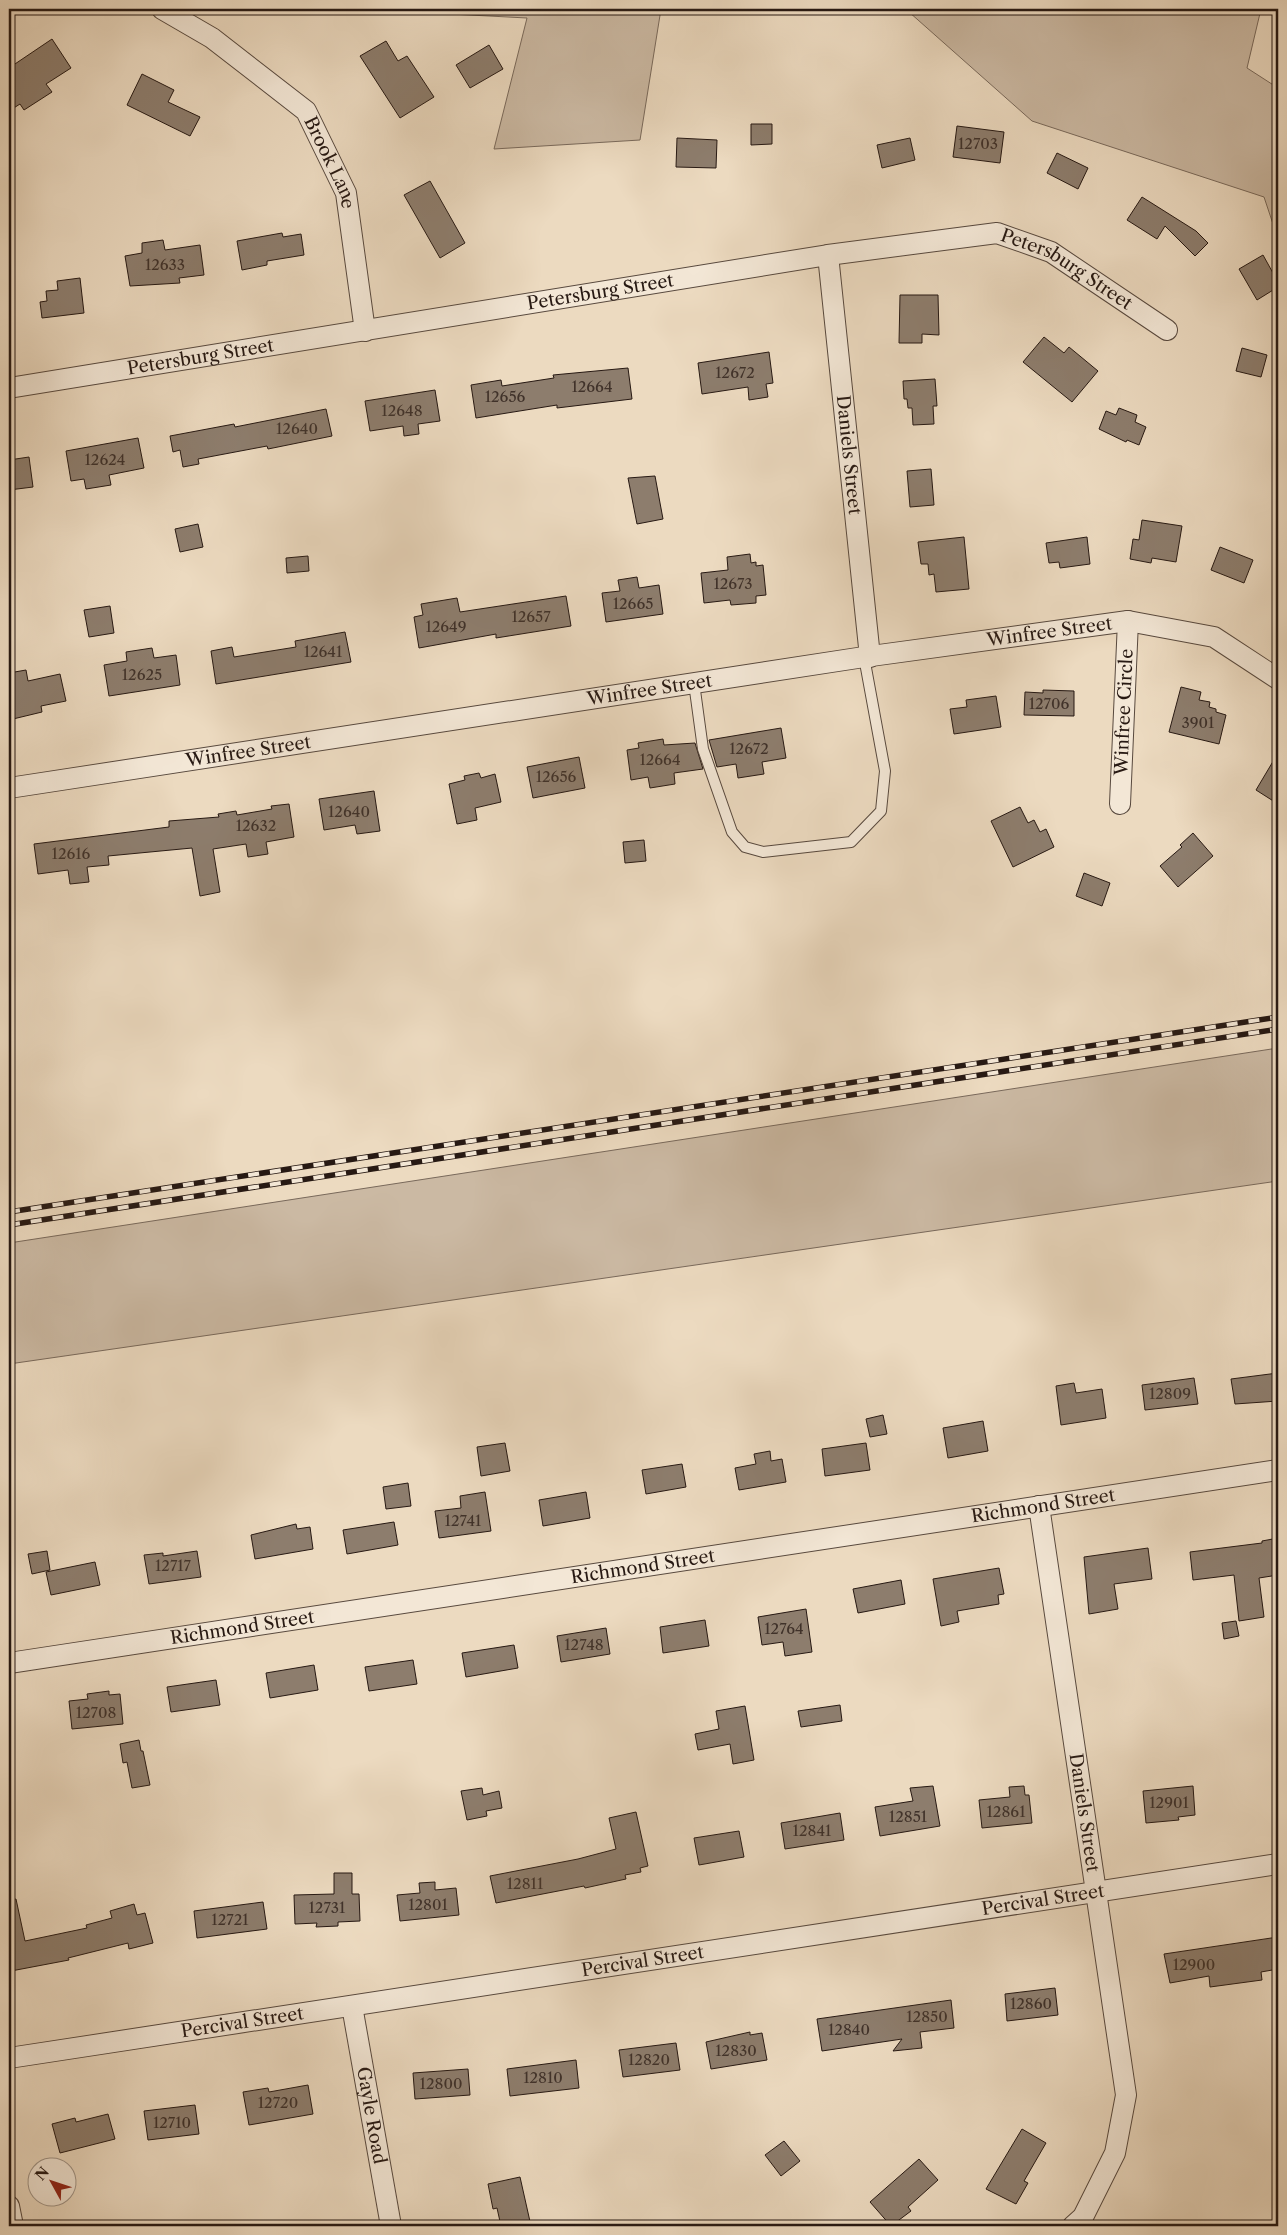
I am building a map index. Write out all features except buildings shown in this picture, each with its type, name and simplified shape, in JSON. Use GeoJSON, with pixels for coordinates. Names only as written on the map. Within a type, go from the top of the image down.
{"type":"FeatureCollection","features":[{"type":"Feature","properties":{"kind":"street","name":"Brook Lane"},"geometry":{"type":"LineString","coordinates":[[162,9],[212,38],[306,111],[346,193],[365,331]]}},
{"type":"Feature","properties":{"kind":"street","name":"Petersburg Street"},"geometry":{"type":"LineString","coordinates":[[9,388],[828,255],[997,233],[1051,252],[1167,330]]}},
{"type":"Feature","properties":{"kind":"street","name":"Daniels Street"},"geometry":{"type":"LineString","coordinates":[[828,255],[867,657]]}},
{"type":"Feature","properties":{"kind":"street","name":"Winfree Street"},"geometry":{"type":"LineString","coordinates":[[9,788],[867,657],[1128,621],[1214,638],[1278,679]]}},
{"type":"Feature","properties":{"kind":"street","name":"Winfree Circle"},"geometry":{"type":"LineString","coordinates":[[1120,804],[1128,621]]}},
{"type":"Feature","properties":{"kind":"street","name":"Richmond Street"},"geometry":{"type":"LineString","coordinates":[[9,1663],[1278,1470]]}},
{"type":"Feature","properties":{"kind":"street","name":"Daniels Street"},"geometry":{"type":"LineString","coordinates":[[1039,1506],[1098,1894],[1126,2095],[1116,2153],[1083,2217],[1073,2226]]}},
{"type":"Feature","properties":{"kind":"street","name":"Percival Street"},"geometry":{"type":"LineString","coordinates":[[9,2058],[1098,1894],[1278,1864]]}},
{"type":"Feature","properties":{"kind":"street","name":"Gayle Road"},"geometry":{"type":"LineString","coordinates":[[352,2006],[391,2226]]}},
{"type":"Feature","properties":{"kind":"street"},"geometry":{"type":"LineString","coordinates":[[9,2206],[13,2226]]}},
{"type":"Feature","properties":{"kind":"lane"},"geometry":{"type":"LineString","coordinates":[[694,683],[704,749],[732,832],[745,847],[762,852],[852,842],[881,811],[885,771],[867,657]]}},
{"type":"Feature","properties":{"kind":"shaded area"},"geometry":{"type":"Polygon","coordinates":[[[424,9],[661,9],[640,140],[494,149],[527,18],[431,13],[424,9]]]}},
{"type":"Feature","properties":{"kind":"shaded area"},"geometry":{"type":"Polygon","coordinates":[[[752,9],[1261,9],[1247,68],[1278,88],[1278,239],[1264,197],[1032,121],[909,12],[752,9]]]}},
{"type":"Feature","properties":{"kind":"shaded area"},"geometry":{"type":"Polygon","coordinates":[[[1278,1048],[1278,1181],[9,1364],[9,1243],[1278,1048]]]}},
{"type":"Feature","properties":{"kind":"railway"},"geometry":{"type":"LineString","coordinates":[[9,1212],[1278,1017]]}},
{"type":"Feature","properties":{"kind":"railway"},"geometry":{"type":"LineString","coordinates":[[9,1225],[1278,1029]]}}]}
